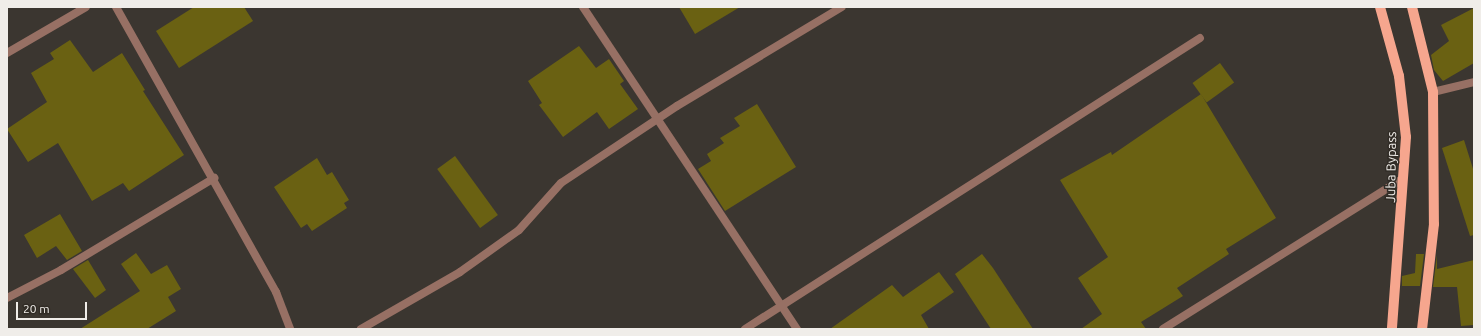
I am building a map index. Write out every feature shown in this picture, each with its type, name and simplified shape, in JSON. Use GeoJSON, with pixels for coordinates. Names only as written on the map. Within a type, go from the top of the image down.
{"type":"FeatureCollection","features":[{"type":"Feature","properties":{"kind":"main road","name":"Juba Bypass"},"geometry":{"type":"LineString","coordinates":[[1380,7],[1398,76],[1406,137],[1392,329]]}},
{"type":"Feature","properties":{"kind":"main road"},"geometry":{"type":"LineString","coordinates":[[1412,7],[1433,92],[1434,224],[1422,329]]}},
{"type":"Feature","properties":{"kind":"street"},"geometry":{"type":"LineString","coordinates":[[7,53],[86,7]]}},
{"type":"Feature","properties":{"kind":"street"},"geometry":{"type":"LineString","coordinates":[[116,7],[214,178],[276,292],[290,329]]}},
{"type":"Feature","properties":{"kind":"street"},"geometry":{"type":"LineString","coordinates":[[583,7],[797,329]]}},
{"type":"Feature","properties":{"kind":"street"},"geometry":{"type":"LineString","coordinates":[[361,329],[460,272],[514,235],[561,183],[658,119],[842,7]]}},
{"type":"Feature","properties":{"kind":"street"},"geometry":{"type":"LineString","coordinates":[[745,329],[1070,124],[1200,38]]}},
{"type":"Feature","properties":{"kind":"street"},"geometry":{"type":"LineString","coordinates":[[1433,92],[1474,82]]}},
{"type":"Feature","properties":{"kind":"street"},"geometry":{"type":"LineString","coordinates":[[7,298],[61,270],[214,178]]}},
{"type":"Feature","properties":{"kind":"street"},"geometry":{"type":"LineString","coordinates":[[1163,329],[1399,181]]}},
{"type":"Feature","properties":{"kind":"building"},"geometry":{"type":"Polygon","coordinates":[[[194,7],[244,7],[253,21],[179,68],[156,31],[194,7]]]}},
{"type":"Feature","properties":{"kind":"building"},"geometry":{"type":"Polygon","coordinates":[[[679,7],[740,7],[695,34],[679,7]]]}},
{"type":"Feature","properties":{"kind":"building"},"geometry":{"type":"Polygon","coordinates":[[[1474,8],[1474,63],[1443,81],[1434,70],[1431,55],[1449,41],[1441,25],[1474,8]]]}},
{"type":"Feature","properties":{"kind":"building"},"geometry":{"type":"Polygon","coordinates":[[[70,40],[93,72],[122,53],[145,90],[143,91],[184,155],[129,191],[123,183],[92,201],[58,143],[28,162],[7,129],[47,102],[31,73],[54,59],[50,53],[70,40]]]}},
{"type":"Feature","properties":{"kind":"building"},"geometry":{"type":"Polygon","coordinates":[[[579,46],[596,68],[609,59],[624,81],[620,84],[638,109],[609,129],[597,112],[563,137],[539,105],[542,103],[528,81],[579,46]]]}},
{"type":"Feature","properties":{"kind":"building"},"geometry":{"type":"Polygon","coordinates":[[[1220,63],[1234,82],[1207,102],[1192,83],[1220,63]]]}},
{"type":"Feature","properties":{"kind":"building"},"geometry":{"type":"Polygon","coordinates":[[[1201,94],[1276,218],[1226,249],[1229,254],[1177,288],[1183,296],[1141,322],[1146,329],[1081,329],[1102,314],[1078,278],[1108,257],[1060,180],[1111,152],[1112,155],[1201,94]]]}},
{"type":"Feature","properties":{"kind":"building"},"geometry":{"type":"Polygon","coordinates":[[[757,104],[796,167],[725,211],[698,169],[711,161],[707,154],[724,143],[720,138],[740,126],[734,118],[757,104]]]}},
{"type":"Feature","properties":{"kind":"building"},"geometry":{"type":"Polygon","coordinates":[[[1464,140],[1474,172],[1474,235],[1470,236],[1442,148],[1464,140]]]}},
{"type":"Feature","properties":{"kind":"building"},"geometry":{"type":"Polygon","coordinates":[[[455,156],[498,215],[480,228],[437,169],[455,156]]]}},
{"type":"Feature","properties":{"kind":"building"},"geometry":{"type":"Polygon","coordinates":[[[317,158],[327,175],[332,172],[349,200],[344,203],[347,208],[312,231],[307,224],[301,228],[274,187],[317,158]]]}},
{"type":"Feature","properties":{"kind":"building"},"geometry":{"type":"Polygon","coordinates":[[[60,214],[82,251],[67,260],[56,246],[37,258],[24,235],[60,214]]]}},
{"type":"Feature","properties":{"kind":"building"},"geometry":{"type":"Polygon","coordinates":[[[136,253],[151,274],[167,265],[181,289],[168,297],[176,311],[147,329],[80,329],[140,291],[121,264],[136,253]]]}},
{"type":"Feature","properties":{"kind":"building"},"geometry":{"type":"Polygon","coordinates":[[[982,254],[993,268],[1033,329],[991,329],[955,274],[982,254]]]}},
{"type":"Feature","properties":{"kind":"building"},"geometry":{"type":"Polygon","coordinates":[[[1416,254],[1424,254],[1420,286],[1402,286],[1402,276],[1415,273],[1416,254]]]}},
{"type":"Feature","properties":{"kind":"building"},"geometry":{"type":"Polygon","coordinates":[[[1437,255],[1437,269],[1474,260],[1474,325],[1461,326],[1457,287],[1433,287],[1437,255]]]}},
{"type":"Feature","properties":{"kind":"building"},"geometry":{"type":"Polygon","coordinates":[[[88,260],[106,290],[95,298],[73,269],[88,260]]]}},
{"type":"Feature","properties":{"kind":"building"},"geometry":{"type":"Polygon","coordinates":[[[939,272],[954,292],[921,315],[929,329],[830,329],[892,285],[903,297],[939,272]]]}}]}
